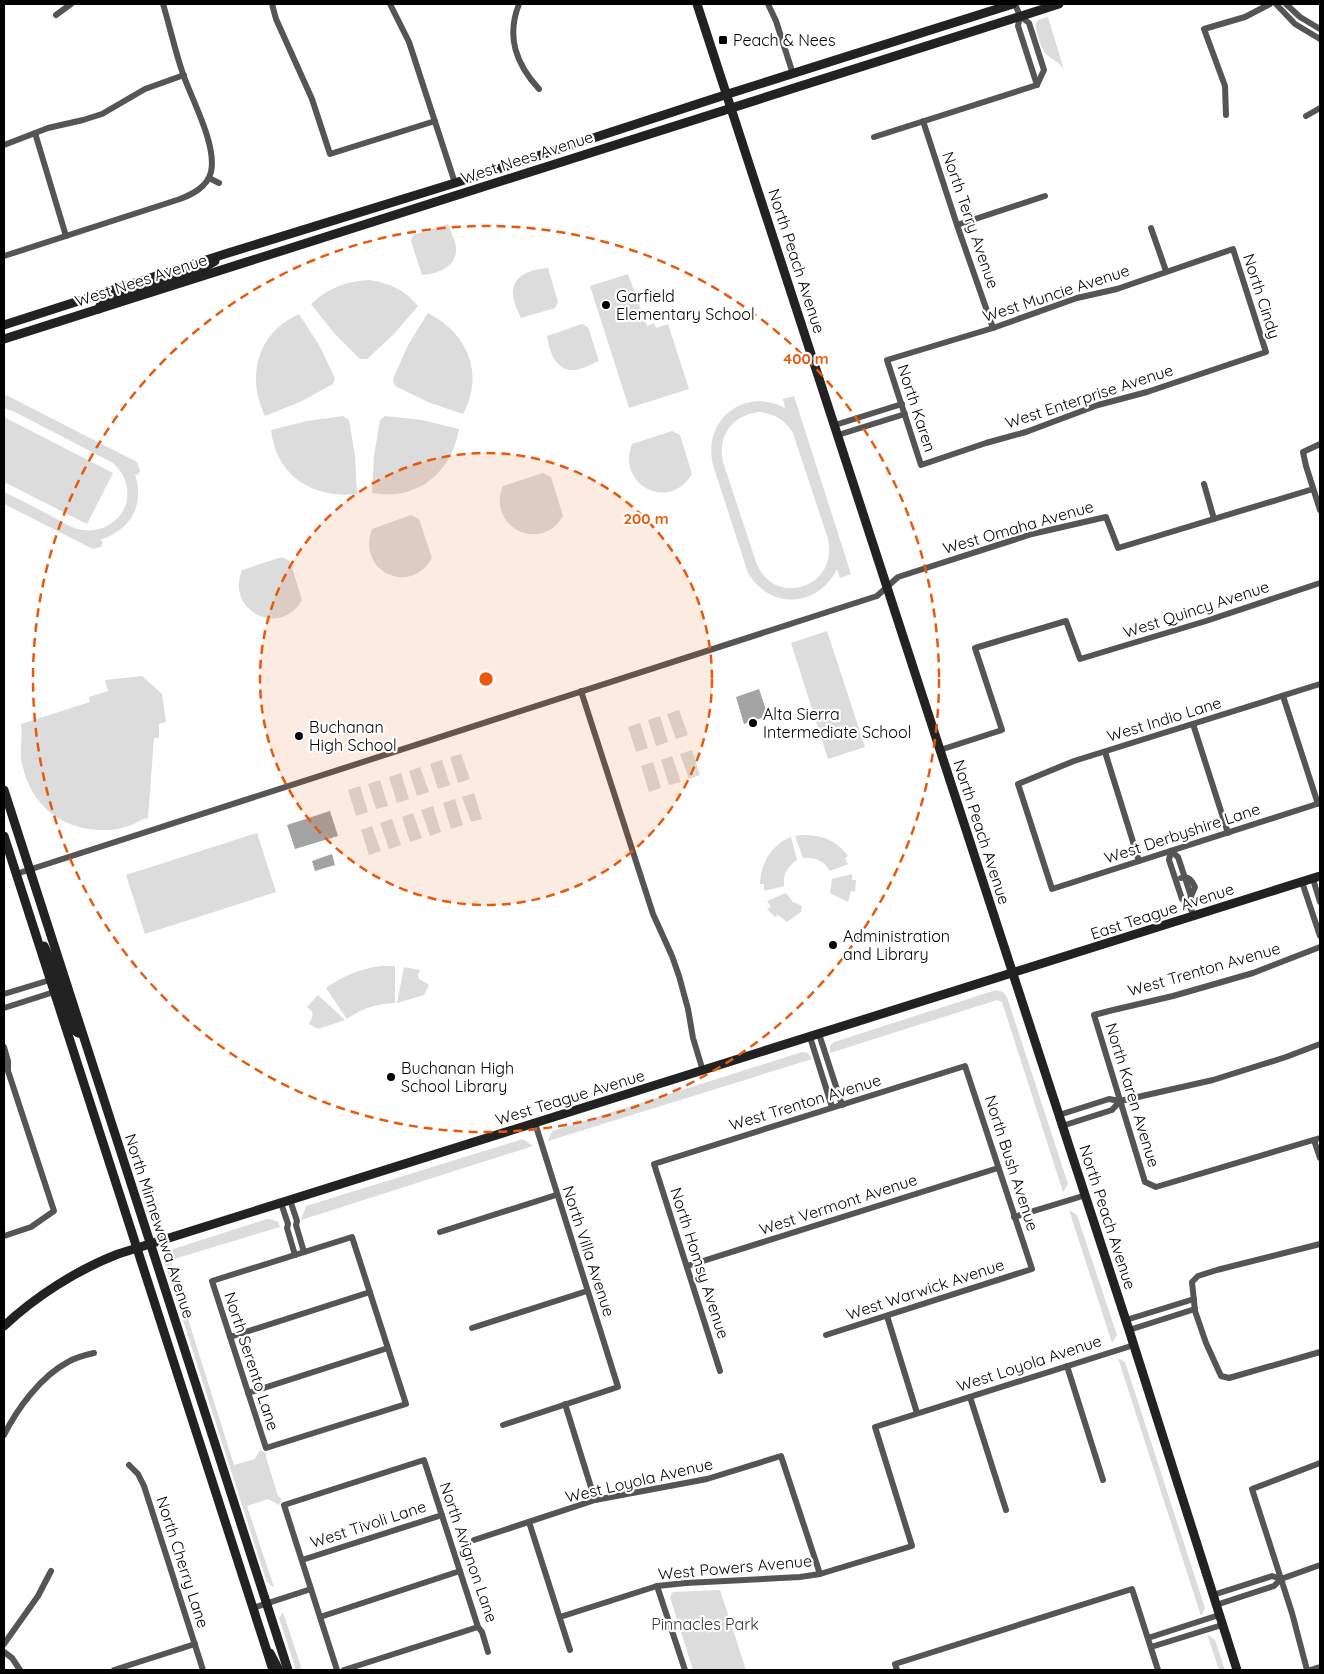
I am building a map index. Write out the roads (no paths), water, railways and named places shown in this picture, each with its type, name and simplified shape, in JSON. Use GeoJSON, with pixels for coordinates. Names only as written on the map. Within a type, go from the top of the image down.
{"type":"FeatureCollection","features":[{"type":"Feature","properties":{"kind":"main road","name":"North Peach Avenue"},"geometry":{"type":"LineString","coordinates":[[697,4],[728,94],[1012,974],[1086,1195],[1237,1670]]}},
{"type":"Feature","properties":{"kind":"main road","name":"West Nees Avenue"},"geometry":{"type":"LineString","coordinates":[[4,325],[1014,4]]}},
{"type":"Feature","properties":{"kind":"main road","name":"West Nees Avenue"},"geometry":{"type":"LineString","coordinates":[[4,339],[1060,4]]}},
{"type":"Feature","properties":{"kind":"main road"},"geometry":{"type":"LineString","coordinates":[[99,309],[100,303],[105,300],[203,268],[228,253]]}},
{"type":"Feature","properties":{"kind":"main road","name":"North Minnewawa Avenue"},"geometry":{"type":"LineString","coordinates":[[4,790],[288,1670]]}},
{"type":"Feature","properties":{"kind":"main road","name":"North Minnewawa Avenue"},"geometry":{"type":"LineString","coordinates":[[4,836],[272,1670]]}},
{"type":"Feature","properties":{"kind":"main road","name":"East Teague Avenue"},"geometry":{"type":"LineString","coordinates":[[1012,974],[1316,877]]}},
{"type":"Feature","properties":{"kind":"main road"},"geometry":{"type":"LineString","coordinates":[[34,929],[50,959],[73,1029],[82,1034]]}},
{"type":"Feature","properties":{"kind":"main road","name":"West Teague Avenue"},"geometry":{"type":"LineString","coordinates":[[4,1326],[41,1296],[90,1266],[137,1248],[1012,974]]}},
{"type":"Feature","properties":{"kind":"main road"},"geometry":{"type":"LineString","coordinates":[[264,1643],[277,1663],[279,1670]]}},
{"type":"Feature","properties":{"kind":"street"},"geometry":{"type":"LineString","coordinates":[[56,15],[71,4]]}},
{"type":"Feature","properties":{"kind":"street"},"geometry":{"type":"LineString","coordinates":[[4,256],[189,196],[197,191],[209,178],[212,160],[209,145],[184,75],[163,4]]}},
{"type":"Feature","properties":{"kind":"street"},"geometry":{"type":"LineString","coordinates":[[272,4],[276,19],[312,99],[330,154],[435,120]]}},
{"type":"Feature","properties":{"kind":"street"},"geometry":{"type":"LineString","coordinates":[[390,4],[409,42],[455,183]]}},
{"type":"Feature","properties":{"kind":"street"},"geometry":{"type":"LineString","coordinates":[[519,4],[512,29],[514,42],[522,66],[529,78],[539,89]]}},
{"type":"Feature","properties":{"kind":"street"},"geometry":{"type":"LineString","coordinates":[[768,4],[776,21],[793,74]]}},
{"type":"Feature","properties":{"kind":"street"},"geometry":{"type":"LineString","coordinates":[[874,137],[1037,85],[1044,70],[1029,23],[1020,16],[1014,4]]}},
{"type":"Feature","properties":{"kind":"street"},"geometry":{"type":"LineString","coordinates":[[1226,115],[1225,86],[1204,29],[1245,17],[1270,4]]}},
{"type":"Feature","properties":{"kind":"street"},"geometry":{"type":"LineString","coordinates":[[1276,4],[1296,24],[1320,39]]}},
{"type":"Feature","properties":{"kind":"street"},"geometry":{"type":"LineString","coordinates":[[1286,4],[1300,18],[1320,30]]}},
{"type":"Feature","properties":{"kind":"street"},"geometry":{"type":"LineString","coordinates":[[1020,16],[1018,26],[1037,85]]}},
{"type":"Feature","properties":{"kind":"street"},"geometry":{"type":"LineString","coordinates":[[4,145],[34,133],[102,114],[145,89],[184,75]]}},
{"type":"Feature","properties":{"kind":"street"},"geometry":{"type":"LineString","coordinates":[[1306,116],[1320,108]]}},
{"type":"Feature","properties":{"kind":"street","name":"North Terry Avenue"},"geometry":{"type":"LineString","coordinates":[[923,121],[993,328]]}},
{"type":"Feature","properties":{"kind":"street"},"geometry":{"type":"LineString","coordinates":[[34,133],[66,236]]}},
{"type":"Feature","properties":{"kind":"street"},"geometry":{"type":"LineString","coordinates":[[209,178],[219,184]]}},
{"type":"Feature","properties":{"kind":"street"},"geometry":{"type":"LineString","coordinates":[[957,225],[1045,196]]}},
{"type":"Feature","properties":{"kind":"street"},"geometry":{"type":"LineString","coordinates":[[1151,228],[1166,271]]}},
{"type":"Feature","properties":{"kind":"street","name":"West Muncie Avenue"},"geometry":{"type":"LineString","coordinates":[[887,360],[993,328],[1077,298],[1117,289],[1233,250]]}},
{"type":"Feature","properties":{"kind":"street","name":"North Cindy"},"geometry":{"type":"LineString","coordinates":[[1233,250],[1266,352]]}},
{"type":"Feature","properties":{"kind":"street","name":"West Enterprise Avenue"},"geometry":{"type":"LineString","coordinates":[[921,465],[1026,432],[1098,405],[1147,392],[1266,352]]}},
{"type":"Feature","properties":{"kind":"street","name":"North Karen"},"geometry":{"type":"LineString","coordinates":[[887,360],[921,465]]}},
{"type":"Feature","properties":{"kind":"street"},"geometry":{"type":"LineString","coordinates":[[834,425],[902,404]]}},
{"type":"Feature","properties":{"kind":"street"},"geometry":{"type":"LineString","coordinates":[[838,435],[905,414]]}},
{"type":"Feature","properties":{"kind":"street"},"geometry":{"type":"LineString","coordinates":[[1320,444],[1303,452],[1320,510]]}},
{"type":"Feature","properties":{"kind":"street"},"geometry":{"type":"LineString","coordinates":[[1204,484],[1214,518]]}},
{"type":"Feature","properties":{"kind":"street","name":"West Omaha Avenue"},"geometry":{"type":"LineString","coordinates":[[887,586],[898,577],[1032,534],[1092,519],[1106,517],[1118,548],[1313,489]]}},
{"type":"Feature","properties":{"kind":"street","name":"West Quincy Avenue"},"geometry":{"type":"LineString","coordinates":[[940,750],[1002,730],[975,648],[1066,621],[1080,659],[1206,621],[1320,583]]}},
{"type":"Feature","properties":{"kind":"street"},"geometry":{"type":"LineString","coordinates":[[16,874],[877,596],[887,586]]}},
{"type":"Feature","properties":{"kind":"street","name":"West Indio Lane"},"geometry":{"type":"LineString","coordinates":[[1052,889],[1018,784],[1074,762],[1320,684]]}},
{"type":"Feature","properties":{"kind":"street"},"geometry":{"type":"LineString","coordinates":[[581,691],[653,914],[679,976],[693,1038],[703,1071]]}},
{"type":"Feature","properties":{"kind":"street"},"geometry":{"type":"LineString","coordinates":[[1283,696],[1319,803]]}},
{"type":"Feature","properties":{"kind":"street"},"geometry":{"type":"LineString","coordinates":[[1193,724],[1228,833]]}},
{"type":"Feature","properties":{"kind":"street"},"geometry":{"type":"LineString","coordinates":[[1105,752],[1139,861]]}},
{"type":"Feature","properties":{"kind":"street","name":"West Derbyshire Lane"},"geometry":{"type":"LineString","coordinates":[[1052,889],[1319,803]]}},
{"type":"Feature","properties":{"kind":"street"},"geometry":{"type":"LineString","coordinates":[[1189,904],[1191,896],[1178,857],[1171,851],[1169,860],[1182,899],[1189,904],[1194,916]]}},
{"type":"Feature","properties":{"kind":"street"},"geometry":{"type":"LineString","coordinates":[[1176,880],[1184,877]]}},
{"type":"Feature","properties":{"kind":"street"},"geometry":{"type":"LineString","coordinates":[[1316,877],[1320,902]]}},
{"type":"Feature","properties":{"kind":"street"},"geometry":{"type":"LineString","coordinates":[[1302,882],[1320,936]]}},
{"type":"Feature","properties":{"kind":"street","name":"West Trenton Avenue"},"geometry":{"type":"LineString","coordinates":[[1094,1015],[1173,996],[1253,973],[1320,947]]}},
{"type":"Feature","properties":{"kind":"street"},"geometry":{"type":"LineString","coordinates":[[4,994],[50,980]]}},
{"type":"Feature","properties":{"kind":"street"},"geometry":{"type":"LineString","coordinates":[[4,1008],[54,992]]}},
{"type":"Feature","properties":{"kind":"street","name":"North Karen Avenue"},"geometry":{"type":"LineString","coordinates":[[1094,1015],[1145,1182],[1156,1187],[1317,1139]]}},
{"type":"Feature","properties":{"kind":"street"},"geometry":{"type":"LineString","coordinates":[[815,1036],[842,1105]]}},
{"type":"Feature","properties":{"kind":"street"},"geometry":{"type":"LineString","coordinates":[[815,1036],[832,1108]]}},
{"type":"Feature","properties":{"kind":"street"},"geometry":{"type":"LineString","coordinates":[[1059,1115],[1110,1099],[1120,1101],[1213,1080],[1320,1044]]}},
{"type":"Feature","properties":{"kind":"street"},"geometry":{"type":"LineString","coordinates":[[4,1047],[8,1061],[5,1070],[54,1210],[31,1227],[4,1236]]}},
{"type":"Feature","properties":{"kind":"street","name":"West Trenton Avenue"},"geometry":{"type":"LineString","coordinates":[[654,1164],[965,1066]]}},
{"type":"Feature","properties":{"kind":"street","name":"North Bush Avenue"},"geometry":{"type":"LineString","coordinates":[[965,1066],[1032,1269]]}},
{"type":"Feature","properties":{"kind":"street"},"geometry":{"type":"LineString","coordinates":[[1062,1126],[1112,1110],[1120,1101]]}},
{"type":"Feature","properties":{"kind":"street","name":"North Villa Avenue"},"geometry":{"type":"LineString","coordinates":[[535,1124],[618,1387],[565,1404]]}},
{"type":"Feature","properties":{"kind":"street"},"geometry":{"type":"LineString","coordinates":[[1317,1139],[1320,1158]]}},
{"type":"Feature","properties":{"kind":"street","name":"North Homsy Avenue"},"geometry":{"type":"LineString","coordinates":[[654,1164],[720,1370]]}},
{"type":"Feature","properties":{"kind":"street","name":"West Vermont Avenue"},"geometry":{"type":"LineString","coordinates":[[686,1266],[998,1168]]}},
{"type":"Feature","properties":{"kind":"street"},"geometry":{"type":"LineString","coordinates":[[440,1232],[556,1195]]}},
{"type":"Feature","properties":{"kind":"street"},"geometry":{"type":"LineString","coordinates":[[1014,1217],[1086,1195]]}},
{"type":"Feature","properties":{"kind":"street"},"geometry":{"type":"LineString","coordinates":[[286,1202],[297,1221],[296,1225],[304,1252]]}},
{"type":"Feature","properties":{"kind":"street"},"geometry":{"type":"LineString","coordinates":[[248,1393],[388,1348],[352,1237],[295,1255],[287,1228],[286,1202]]}},
{"type":"Feature","properties":{"kind":"street"},"geometry":{"type":"LineString","coordinates":[[1320,1244],[1217,1270],[1198,1276],[1192,1282],[1195,1309],[1206,1343],[1221,1376],[1229,1378],[1320,1352]]}},
{"type":"Feature","properties":{"kind":"street","name":"North Serento Lane"},"geometry":{"type":"LineString","coordinates":[[295,1255],[212,1282],[266,1448],[406,1404],[388,1348]]}},
{"type":"Feature","properties":{"kind":"street","name":"West Warwick Avenue"},"geometry":{"type":"LineString","coordinates":[[826,1335],[1032,1269]]}},
{"type":"Feature","properties":{"kind":"street"},"geometry":{"type":"LineString","coordinates":[[472,1328],[587,1291]]}},
{"type":"Feature","properties":{"kind":"street"},"geometry":{"type":"LineString","coordinates":[[230,1337],[370,1292]]}},
{"type":"Feature","properties":{"kind":"street"},"geometry":{"type":"LineString","coordinates":[[1126,1320],[1194,1298]]}},
{"type":"Feature","properties":{"kind":"street"},"geometry":{"type":"LineString","coordinates":[[1129,1330],[1195,1309]]}},
{"type":"Feature","properties":{"kind":"street"},"geometry":{"type":"LineString","coordinates":[[887,1316],[918,1413]]}},
{"type":"Feature","properties":{"kind":"street","name":"West Loyola Avenue"},"geometry":{"type":"LineString","coordinates":[[912,1546],[875,1427],[1134,1344]]}},
{"type":"Feature","properties":{"kind":"street"},"geometry":{"type":"LineString","coordinates":[[4,1436],[33,1392],[50,1376],[66,1363],[94,1353]]}},
{"type":"Feature","properties":{"kind":"street"},"geometry":{"type":"LineString","coordinates":[[1067,1366],[1103,1480]]}},
{"type":"Feature","properties":{"kind":"street"},"geometry":{"type":"LineString","coordinates":[[970,1396],[1006,1510]]}},
{"type":"Feature","properties":{"kind":"street"},"geometry":{"type":"LineString","coordinates":[[503,1425],[565,1404],[595,1500]]}},
{"type":"Feature","properties":{"kind":"street","name":"West Loyola Avenue"},"geometry":{"type":"LineString","coordinates":[[474,1540],[595,1500],[707,1479],[781,1456],[820,1574]]}},
{"type":"Feature","properties":{"kind":"street","name":"North Avignon Lane"},"geometry":{"type":"LineString","coordinates":[[302,1560],[284,1505],[424,1460],[478,1627],[482,1632],[488,1652]]}},
{"type":"Feature","properties":{"kind":"street"},"geometry":{"type":"LineString","coordinates":[[1320,1463],[1252,1489],[1309,1670],[1320,1667]]}},
{"type":"Feature","properties":{"kind":"street","name":"North Cherry Lane"},"geometry":{"type":"LineString","coordinates":[[129,1465],[138,1474],[144,1486],[204,1670]]}},
{"type":"Feature","properties":{"kind":"street","name":"West Tivoli Lane"},"geometry":{"type":"LineString","coordinates":[[302,1560],[442,1515]]}},
{"type":"Feature","properties":{"kind":"street"},"geometry":{"type":"LineString","coordinates":[[529,1522],[570,1650]]}},
{"type":"Feature","properties":{"kind":"street","name":"West Powers Avenue"},"geometry":{"type":"LineString","coordinates":[[560,1617],[657,1586],[820,1574],[912,1546]]}},
{"type":"Feature","properties":{"kind":"street"},"geometry":{"type":"LineString","coordinates":[[302,1560],[338,1670]]}},
{"type":"Feature","properties":{"kind":"street"},"geometry":{"type":"LineString","coordinates":[[1216,1605],[1274,1586],[1281,1579],[1320,1565]]}},
{"type":"Feature","properties":{"kind":"street"},"geometry":{"type":"LineString","coordinates":[[320,1617],[460,1571]]}},
{"type":"Feature","properties":{"kind":"street"},"geometry":{"type":"LineString","coordinates":[[4,1644],[38,1596],[51,1572]]}},
{"type":"Feature","properties":{"kind":"street"},"geometry":{"type":"LineString","coordinates":[[1213,1595],[1272,1576],[1281,1579]]}},
{"type":"Feature","properties":{"kind":"street"},"geometry":{"type":"LineString","coordinates":[[657,1586],[685,1670]]}},
{"type":"Feature","properties":{"kind":"street"},"geometry":{"type":"LineString","coordinates":[[253,1608],[312,1589]]}},
{"type":"Feature","properties":{"kind":"street"},"geometry":{"type":"LineString","coordinates":[[897,1670],[895,1664],[1132,1589],[1158,1670]]}},
{"type":"Feature","properties":{"kind":"street"},"geometry":{"type":"LineString","coordinates":[[1148,1638],[1219,1615]]}},
{"type":"Feature","properties":{"kind":"street"},"geometry":{"type":"LineString","coordinates":[[1151,1647],[1222,1624]]}},
{"type":"Feature","properties":{"kind":"street"},"geometry":{"type":"LineString","coordinates":[[344,1670],[478,1627]]}},
{"type":"Feature","properties":{"kind":"street"},"geometry":{"type":"LineString","coordinates":[[114,1670],[195,1644]]}},
{"type":"Feature","properties":{"kind":"street"},"geometry":{"type":"LineString","coordinates":[[4,1652],[12,1658],[20,1670]]}},
{"type":"Feature","properties":{"kind":"place","name":"Peach & Nees"},"geometry":{"type":"Point","coordinates":[723,40]}},
{"type":"Feature","properties":{"kind":"place","name":"Garfield Elementary School"},"geometry":{"type":"Point","coordinates":[606,305]}},
{"type":"Feature","properties":{"kind":"place","name":"Alta Sierra Intermediate School"},"geometry":{"type":"Point","coordinates":[753,723]}},
{"type":"Feature","properties":{"kind":"place","name":"Buchanan High School"},"geometry":{"type":"Point","coordinates":[299,736]}},
{"type":"Feature","properties":{"kind":"place","name":"Administration and Library"},"geometry":{"type":"Point","coordinates":[833,945]}},
{"type":"Feature","properties":{"kind":"place","name":"Buchanan High School Library"},"geometry":{"type":"Point","coordinates":[391,1077]}},
{"type":"Feature","properties":{"kind":"park label","name":"Pinnacles Park"},"geometry":{"type":"Point","coordinates":[705,1624]}}]}
